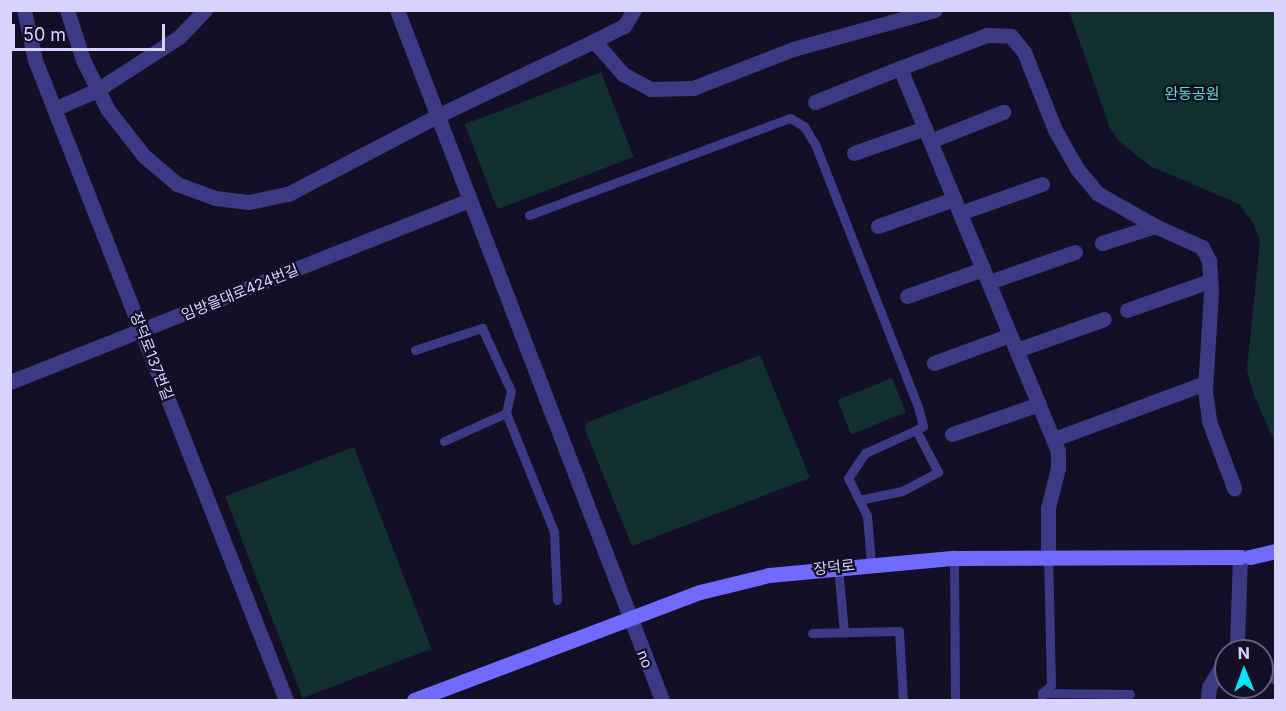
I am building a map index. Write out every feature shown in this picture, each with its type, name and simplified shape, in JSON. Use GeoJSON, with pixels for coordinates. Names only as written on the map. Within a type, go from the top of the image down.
{"type":"FeatureCollection","features":[{"type":"Feature","properties":{"kind":"main road"},"geometry":{"type":"LineString","coordinates":[[1245,557],[1275,551]]}},
{"type":"Feature","properties":{"kind":"main road","name":"장덕로"},"geometry":{"type":"LineString","coordinates":[[414,700],[700,592],[757,578],[838,566],[954,558],[1048,555],[1275,558]]}},
{"type":"Feature","properties":{"kind":"street","name":"장덕로137번길"},"geometry":{"type":"LineString","coordinates":[[24,10],[35,60],[286,700]]}},
{"type":"Feature","properties":{"kind":"street"},"geometry":{"type":"LineString","coordinates":[[67,10],[82,60],[108,110],[144,156],[177,184],[215,198],[249,202],[288,194],[437,116],[624,26],[633,10]]}},
{"type":"Feature","properties":{"kind":"street"},"geometry":{"type":"LineString","coordinates":[[54,109],[98,90],[179,36],[206,10]]}},
{"type":"Feature","properties":{"kind":"street","name":"no"},"geometry":{"type":"LineString","coordinates":[[397,10],[628,618],[662,700]]}},
{"type":"Feature","properties":{"kind":"street"},"geometry":{"type":"LineString","coordinates":[[594,41],[623,74],[651,89],[685,89],[793,49],[935,10]]}},
{"type":"Feature","properties":{"kind":"street"},"geometry":{"type":"LineString","coordinates":[[815,102],[987,35],[1011,36],[1024,52],[1055,130],[1078,170],[1097,193],[1155,226],[1202,247],[1209,261],[1205,383],[1209,421],[1234,488]]}},
{"type":"Feature","properties":{"kind":"street"},"geometry":{"type":"LineString","coordinates":[[900,68],[1053,439],[1058,468],[1048,508],[1048,555]]}},
{"type":"Feature","properties":{"kind":"street"},"geometry":{"type":"LineString","coordinates":[[854,153],[1003,112]]}},
{"type":"Feature","properties":{"kind":"street"},"geometry":{"type":"LineString","coordinates":[[960,213],[1042,184]]}},
{"type":"Feature","properties":{"kind":"street"},"geometry":{"type":"LineString","coordinates":[[878,226],[954,199]]}},
{"type":"Feature","properties":{"kind":"street","name":"임방울대로424번길"},"geometry":{"type":"LineString","coordinates":[[10,382],[469,200]]}},
{"type":"Feature","properties":{"kind":"street"},"geometry":{"type":"LineString","coordinates":[[1102,243],[1155,226]]}},
{"type":"Feature","properties":{"kind":"street"},"geometry":{"type":"LineString","coordinates":[[907,296],[1075,252]]}},
{"type":"Feature","properties":{"kind":"street"},"geometry":{"type":"LineString","coordinates":[[1127,310],[1210,281]]}},
{"type":"Feature","properties":{"kind":"street"},"geometry":{"type":"LineString","coordinates":[[1017,350],[1104,319]]}},
{"type":"Feature","properties":{"kind":"street"},"geometry":{"type":"LineString","coordinates":[[934,363],[1010,335]]}},
{"type":"Feature","properties":{"kind":"street"},"geometry":{"type":"LineString","coordinates":[[1053,439],[1205,383]]}},
{"type":"Feature","properties":{"kind":"street"},"geometry":{"type":"LineString","coordinates":[[952,434],[1039,404]]}},
{"type":"Feature","properties":{"kind":"street"},"geometry":{"type":"LineString","coordinates":[[1237,639],[1245,557]]}},
{"type":"Feature","properties":{"kind":"lane"},"geometry":{"type":"LineString","coordinates":[[528,214],[790,118],[804,126],[815,144],[918,407],[923,426],[866,453],[848,478],[867,516],[871,563]]}},
{"type":"Feature","properties":{"kind":"lane"},"geometry":{"type":"LineString","coordinates":[[415,351],[482,328],[511,391],[506,413],[554,532],[557,600]]}},
{"type":"Feature","properties":{"kind":"lane"},"geometry":{"type":"LineString","coordinates":[[444,441],[506,413]]}},
{"type":"Feature","properties":{"kind":"lane"},"geometry":{"type":"LineString","coordinates":[[859,500],[884,497],[920,484],[938,472],[916,430]]}},
{"type":"Feature","properties":{"kind":"lane"},"geometry":{"type":"LineString","coordinates":[[1042,697],[1051,685],[1048,555]]}},
{"type":"Feature","properties":{"kind":"lane"},"geometry":{"type":"LineString","coordinates":[[954,558],[955,700]]}},
{"type":"Feature","properties":{"kind":"lane"},"geometry":{"type":"LineString","coordinates":[[838,566],[844,633]]}},
{"type":"Feature","properties":{"kind":"lane"},"geometry":{"type":"LineString","coordinates":[[812,633],[898,631],[903,700]]}},
{"type":"Feature","properties":{"kind":"lane"},"geometry":{"type":"LineString","coordinates":[[1042,697],[1130,694]]}},
{"type":"Feature","properties":{"kind":"green space","name":"완동공원"},"geometry":{"type":"Polygon","coordinates":[[[1069,11],[1275,11],[1275,443],[1254,395],[1247,369],[1260,241],[1253,223],[1239,204],[1150,166],[1120,142],[1110,128],[1069,11]]]}},
{"type":"Feature","properties":{"kind":"green space"},"geometry":{"type":"Polygon","coordinates":[[[601,72],[634,157],[497,209],[465,124],[601,72]]]}},
{"type":"Feature","properties":{"kind":"green space"},"geometry":{"type":"Polygon","coordinates":[[[760,355],[810,478],[632,546],[585,430],[586,423],[760,355]]]}},
{"type":"Feature","properties":{"kind":"green space"},"geometry":{"type":"Polygon","coordinates":[[[892,378],[906,412],[851,434],[837,400],[892,378]]]}},
{"type":"Feature","properties":{"kind":"green space"},"geometry":{"type":"Polygon","coordinates":[[[354,447],[431,649],[303,698],[225,496],[354,447]]]}}]}
